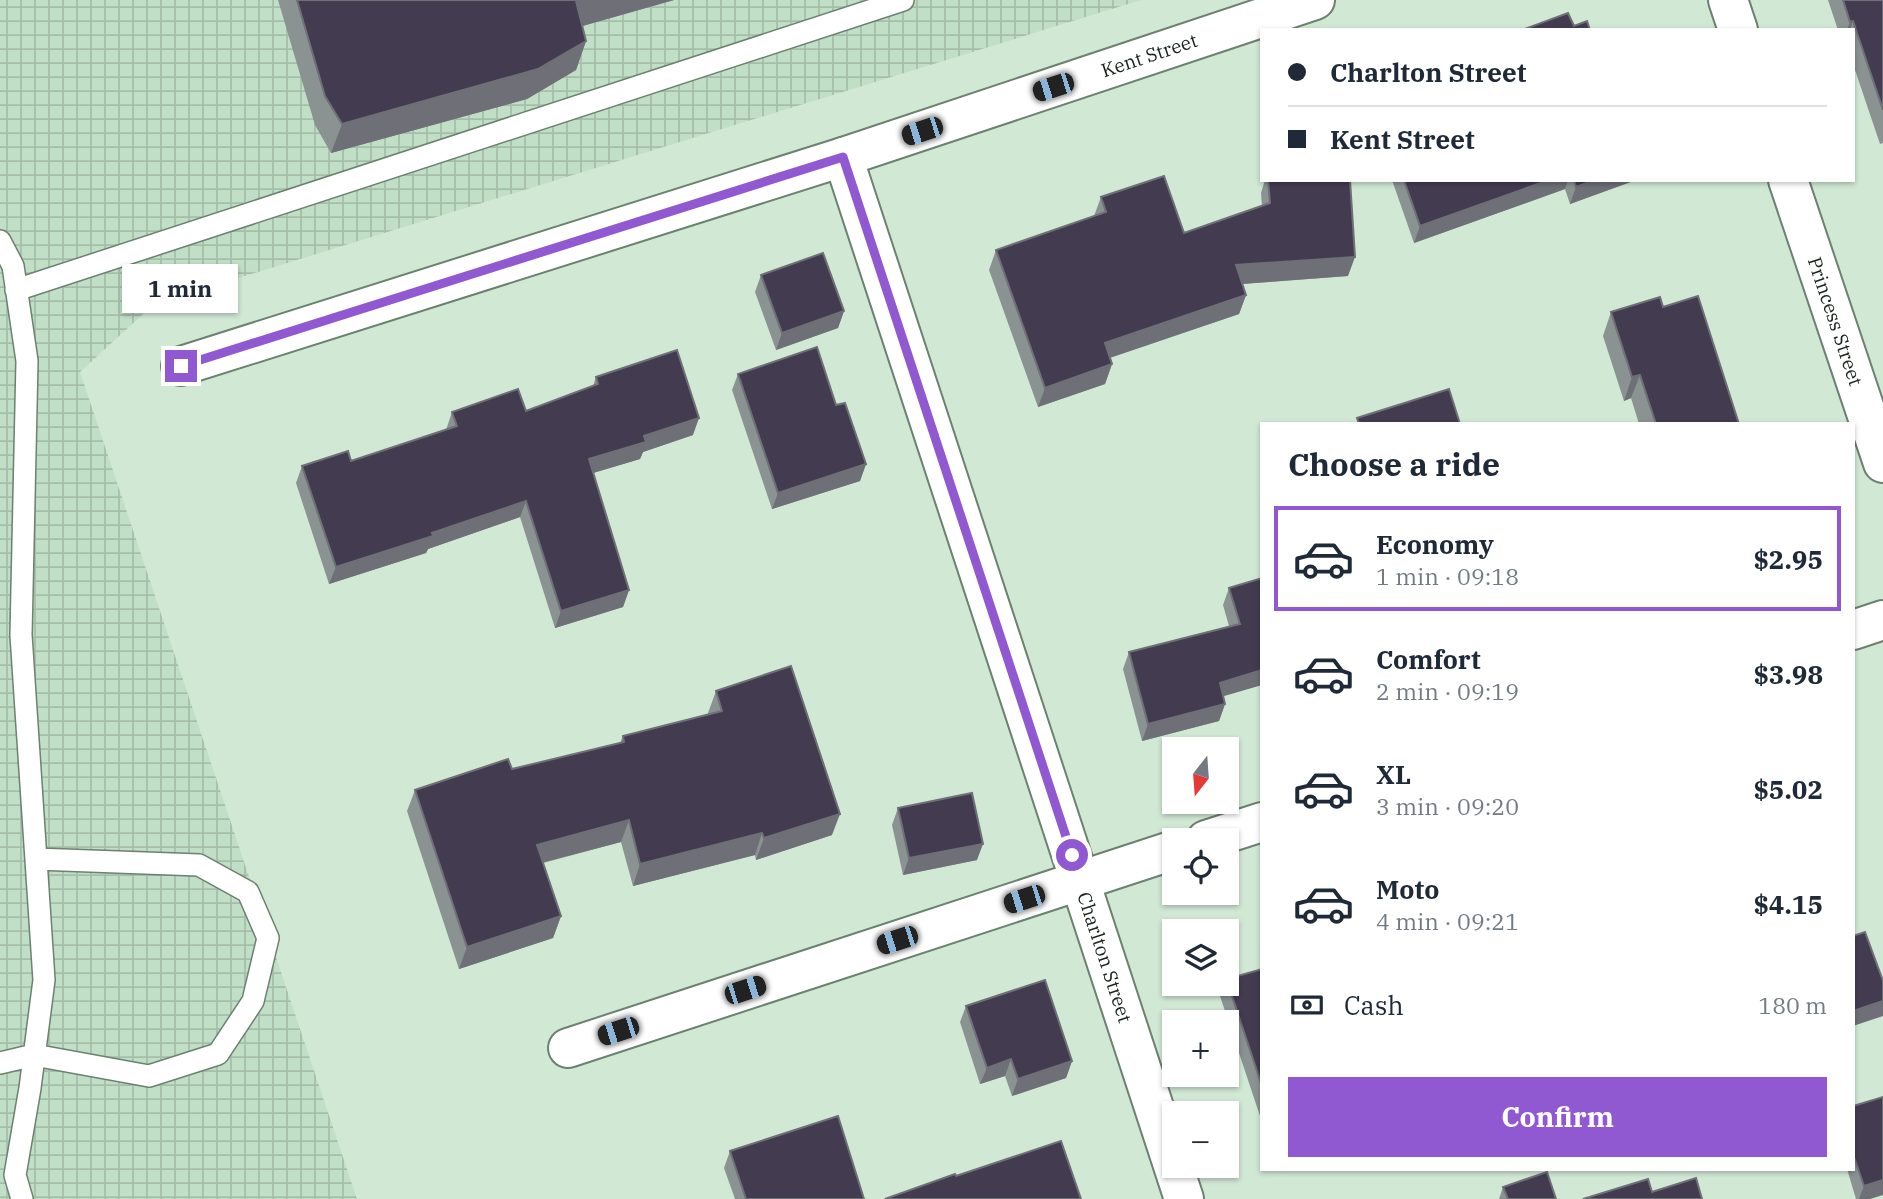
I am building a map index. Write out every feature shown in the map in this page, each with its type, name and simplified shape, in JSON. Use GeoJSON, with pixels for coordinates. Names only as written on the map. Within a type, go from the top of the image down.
{"type":"FeatureCollection","features":[{"type":"Feature","properties":{"kind":"street","name":"Kent Street"},"geometry":{"type":"LineString","coordinates":[[181,366],[843,157],[1315,0]]}},
{"type":"Feature","properties":{"kind":"street"},"geometry":{"type":"LineString","coordinates":[[1728,0],[1737,28]]}},
{"type":"Feature","properties":{"kind":"street","name":"Charlton Street"},"geometry":{"type":"LineString","coordinates":[[843,157],[1184,1199]]}},
{"type":"Feature","properties":{"kind":"street","name":"Princess Street"},"geometry":{"type":"LineString","coordinates":[[1789,182],[1883,463]]}},
{"type":"Feature","properties":{"kind":"street"},"geometry":{"type":"LineString","coordinates":[[1855,629],[1883,620]]}},
{"type":"Feature","properties":{"kind":"street"},"geometry":{"type":"LineString","coordinates":[[1239,829],[1260,823]]}},
{"type":"Feature","properties":{"kind":"street"},"geometry":{"type":"LineString","coordinates":[[568,1048],[1162,854]]}},
{"type":"Feature","properties":{"kind":"lane"},"geometry":{"type":"LineString","coordinates":[[16,290],[903,0]]}},
{"type":"Feature","properties":{"kind":"lane"},"geometry":{"type":"LineString","coordinates":[[0,241],[13,266],[27,361],[21,635],[44,980],[15,1175],[22,1199]]}},
{"type":"Feature","properties":{"kind":"lane"},"geometry":{"type":"LineString","coordinates":[[0,1063],[34,1055],[149,1076],[218,1054],[253,1001],[268,938],[248,892],[199,865],[36,859]]}},
{"type":"Feature","properties":{"kind":"shaded area"},"geometry":{"type":"Polygon","coordinates":[[[0,0],[1141,0],[154,304],[80,372],[357,1199],[0,1199],[0,0]]]}},
{"type":"Feature","properties":{"kind":"building"},"geometry":{"type":"Polygon","coordinates":[[[297,0],[580,0],[576,1],[586,41],[538,69],[342,124],[325,96],[297,0]]]}},
{"type":"Feature","properties":{"kind":"building"},"geometry":{"type":"Polygon","coordinates":[[[1843,0],[1883,0],[1883,110],[1853,21],[1850,22],[1843,0]]]}},
{"type":"Feature","properties":{"kind":"building"},"geometry":{"type":"Polygon","coordinates":[[[1568,13],[1574,26],[1587,21],[1589,28],[1527,28],[1568,13]]]}},
{"type":"Feature","properties":{"kind":"building"},"geometry":{"type":"Polygon","coordinates":[[[1164,176],[1184,233],[1270,203],[1268,182],[1350,182],[1355,257],[1236,265],[1246,295],[1105,343],[1112,364],[1045,388],[996,250],[1106,212],[1101,197],[1164,176]]]}},
{"type":"Feature","properties":{"kind":"building"},"geometry":{"type":"Polygon","coordinates":[[[1405,182],[1543,182],[1420,226],[1405,182]]]}},
{"type":"Feature","properties":{"kind":"building"},"geometry":{"type":"Polygon","coordinates":[[[1575,182],[1590,182],[1576,187],[1575,182]]]}},
{"type":"Feature","properties":{"kind":"building"},"geometry":{"type":"Polygon","coordinates":[[[823,253],[844,311],[782,333],[761,275],[823,253]]]}},
{"type":"Feature","properties":{"kind":"building"},"geometry":{"type":"Polygon","coordinates":[[[1698,296],[1738,422],[1655,422],[1640,375],[1632,377],[1611,312],[1660,297],[1663,307],[1698,296]]]}},
{"type":"Feature","properties":{"kind":"building"},"geometry":{"type":"Polygon","coordinates":[[[817,347],[836,405],[845,403],[866,464],[778,493],[738,374],[817,347]]]}},
{"type":"Feature","properties":{"kind":"building"},"geometry":{"type":"Polygon","coordinates":[[[677,350],[699,418],[644,436],[646,442],[589,459],[629,590],[561,611],[526,501],[432,533],[433,536],[336,567],[302,466],[348,451],[351,461],[457,426],[452,412],[518,389],[526,411],[598,384],[596,377],[677,350]]]}},
{"type":"Feature","properties":{"kind":"building"},"geometry":{"type":"Polygon","coordinates":[[[1449,389],[1459,422],[1358,422],[1357,418],[1449,389]]]}},
{"type":"Feature","properties":{"kind":"building"},"geometry":{"type":"Polygon","coordinates":[[[1260,579],[1260,671],[1220,683],[1225,704],[1148,724],[1129,652],[1240,624],[1229,588],[1260,579]]]}},
{"type":"Feature","properties":{"kind":"building"},"geometry":{"type":"Polygon","coordinates":[[[791,666],[840,814],[764,838],[762,833],[640,864],[629,820],[537,845],[561,916],[467,947],[415,790],[508,759],[512,769],[624,742],[623,736],[722,711],[716,691],[791,666]]]}},
{"type":"Feature","properties":{"kind":"building"},"geometry":{"type":"Polygon","coordinates":[[[972,793],[983,844],[909,858],[898,808],[972,793]]]}},
{"type":"Feature","properties":{"kind":"building"},"geometry":{"type":"Polygon","coordinates":[[[1865,932],[1883,981],[1883,1001],[1855,1010],[1855,935],[1865,932]]]}},
{"type":"Feature","properties":{"kind":"building"},"geometry":{"type":"Polygon","coordinates":[[[1260,970],[1260,1080],[1239,1010],[1232,996],[1239,996],[1239,976],[1260,970]]]}},
{"type":"Feature","properties":{"kind":"building"},"geometry":{"type":"Polygon","coordinates":[[[1045,980],[1072,1061],[1018,1079],[1011,1059],[987,1068],[966,1006],[1045,980]]]}},
{"type":"Feature","properties":{"kind":"building"},"geometry":{"type":"Polygon","coordinates":[[[1883,1097],[1883,1180],[1864,1186],[1855,1160],[1855,1105],[1883,1097]]]}},
{"type":"Feature","properties":{"kind":"building"},"geometry":{"type":"Polygon","coordinates":[[[838,1116],[864,1199],[746,1199],[730,1151],[838,1116]]]}},
{"type":"Feature","properties":{"kind":"building"},"geometry":{"type":"Polygon","coordinates":[[[1061,1141],[1081,1199],[885,1199],[955,1174],[956,1176],[1061,1141]]]}},
{"type":"Feature","properties":{"kind":"building"},"geometry":{"type":"Polygon","coordinates":[[[1547,1172],[1556,1199],[1508,1199],[1503,1187],[1547,1172]]]}},
{"type":"Feature","properties":{"kind":"building"},"geometry":{"type":"Polygon","coordinates":[[[1696,1178],[1702,1199],[1583,1199],[1648,1179],[1652,1192],[1696,1178]]]}},
{"type":"Feature","properties":{"kind":"route"},"geometry":{"type":"LineString","coordinates":[[181,366],[843,157],[1072,855]]}}]}
